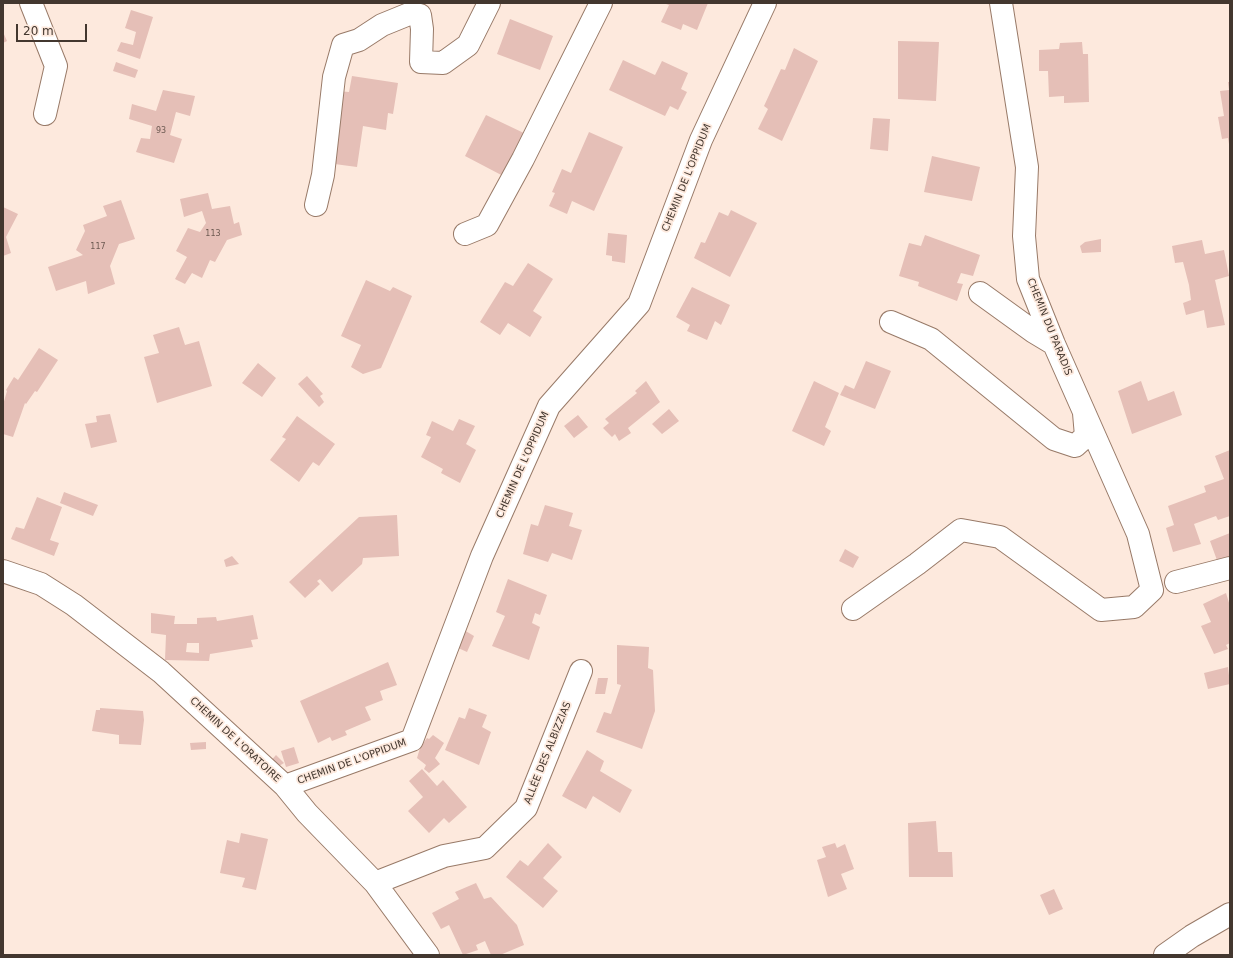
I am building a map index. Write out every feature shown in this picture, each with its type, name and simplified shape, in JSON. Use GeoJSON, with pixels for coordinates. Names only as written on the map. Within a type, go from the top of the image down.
{"type":"FeatureCollection","features":[{"type":"Feature","properties":{"kind":"street"},"geometry":{"type":"LineString","coordinates":[[31,3],[56,66],[45,114]]}},
{"type":"Feature","properties":{"kind":"street"},"geometry":{"type":"LineString","coordinates":[[316,205],[323,175],[334,77],[343,45],[359,40],[382,25],[408,14],[420,15],[422,29],[421,62],[443,63],[468,45],[489,3]]}},
{"type":"Feature","properties":{"kind":"street"},"geometry":{"type":"LineString","coordinates":[[466,234],[487,225],[523,159],[601,3]]}},
{"type":"Feature","properties":{"kind":"street","name":"CHEMIN DE L'OPPIDUM"},"geometry":{"type":"LineString","coordinates":[[285,786],[412,740],[482,556],[549,406],[639,304],[701,140],[765,3]]}},
{"type":"Feature","properties":{"kind":"street","name":"CHEMIN DU PARADIS"},"geometry":{"type":"LineString","coordinates":[[853,608],[917,564],[961,530],[1000,537],[1037,562],[1062,582],[1102,610],[1134,607],[1152,590],[1138,534],[1084,408],[1054,344],[1028,280],[1024,236],[1027,167],[1001,3]]}},
{"type":"Feature","properties":{"kind":"street"},"geometry":{"type":"LineString","coordinates":[[980,293],[1034,332],[1054,344]]}},
{"type":"Feature","properties":{"kind":"street"},"geometry":{"type":"LineString","coordinates":[[891,322],[931,339],[1054,439],[1075,446],[1086,436],[1084,408]]}},
{"type":"Feature","properties":{"kind":"street"},"geometry":{"type":"LineString","coordinates":[[1176,582],[1230,568]]}},
{"type":"Feature","properties":{"kind":"street","name":"CHEMIN DE L'ORATOIRE"},"geometry":{"type":"LineString","coordinates":[[3,571],[41,584],[74,605],[161,672],[285,786],[307,813],[375,883],[428,955]]}},
{"type":"Feature","properties":{"kind":"street","name":"ALLÉE DES ALBIZZIAS"},"geometry":{"type":"LineString","coordinates":[[375,883],[444,856],[485,848],[526,808],[581,671]]}},
{"type":"Feature","properties":{"kind":"street"},"geometry":{"type":"LineString","coordinates":[[1165,955],[1192,936],[1230,914]]}},
{"type":"Feature","properties":{"kind":"building"},"geometry":{"type":"Polygon","coordinates":[[[663,3],[708,3],[697,30],[683,24],[681,30],[661,22],[669,5],[663,3]]]}},
{"type":"Feature","properties":{"kind":"building"},"geometry":{"type":"Polygon","coordinates":[[[131,10],[153,17],[140,59],[117,51],[121,42],[133,45],[136,32],[125,28],[131,10]]]}},
{"type":"Feature","properties":{"kind":"building"},"geometry":{"type":"Polygon","coordinates":[[[510,19],[553,36],[540,70],[497,54],[510,19]]]}},
{"type":"Feature","properties":{"kind":"building"},"geometry":{"type":"Polygon","coordinates":[[[3,32],[7,41],[3,43],[3,32]]]}},
{"type":"Feature","properties":{"kind":"building"},"geometry":{"type":"Polygon","coordinates":[[[898,41],[939,42],[936,101],[898,99],[898,41]]]}},
{"type":"Feature","properties":{"kind":"building"},"geometry":{"type":"Polygon","coordinates":[[[1082,42],[1083,54],[1088,54],[1089,102],[1064,103],[1064,96],[1049,97],[1048,71],[1039,71],[1039,50],[1059,49],[1060,43],[1082,42]]]}},
{"type":"Feature","properties":{"kind":"building"},"geometry":{"type":"Polygon","coordinates":[[[794,48],[818,61],[782,141],[758,129],[768,109],[764,106],[781,69],[785,70],[794,48]]]}},
{"type":"Feature","properties":{"kind":"building"},"geometry":{"type":"Polygon","coordinates":[[[623,60],[655,75],[662,61],[688,73],[681,89],[687,92],[678,110],[670,106],[665,116],[609,90],[623,60]]]}},
{"type":"Feature","properties":{"kind":"building"},"geometry":{"type":"Polygon","coordinates":[[[116,62],[138,70],[135,78],[113,71],[116,62]]]}},
{"type":"Feature","properties":{"kind":"building"},"geometry":{"type":"Polygon","coordinates":[[[352,76],[398,83],[393,114],[388,113],[386,130],[363,126],[357,167],[327,163],[338,91],[349,92],[352,76]]]}},
{"type":"Feature","properties":{"kind":"building"},"geometry":{"type":"Polygon","coordinates":[[[1228,82],[1230,82],[1229,144],[1228,138],[1222,139],[1218,117],[1224,116],[1220,91],[1229,90],[1228,82]]]}},
{"type":"Feature","properties":{"kind":"building"},"geometry":{"type":"Polygon","coordinates":[[[163,90],[195,96],[190,116],[176,112],[170,135],[182,139],[174,163],[136,152],[141,138],[150,139],[152,126],[129,119],[132,104],[156,111],[163,90]]]}},
{"type":"Feature","properties":{"kind":"building"},"geometry":{"type":"Polygon","coordinates":[[[486,115],[528,135],[507,178],[465,156],[486,115]]]}},
{"type":"Feature","properties":{"kind":"building"},"geometry":{"type":"Polygon","coordinates":[[[873,118],[890,119],[888,151],[870,149],[873,118]]]}},
{"type":"Feature","properties":{"kind":"building"},"geometry":{"type":"Polygon","coordinates":[[[589,132],[623,147],[594,211],[572,201],[567,214],[549,206],[555,193],[552,192],[562,169],[571,173],[589,132]]]}},
{"type":"Feature","properties":{"kind":"building"},"geometry":{"type":"Polygon","coordinates":[[[932,156],[980,167],[972,201],[924,192],[932,156]]]}},
{"type":"Feature","properties":{"kind":"building"},"geometry":{"type":"Polygon","coordinates":[[[208,193],[212,209],[230,206],[234,224],[239,222],[242,235],[227,240],[215,262],[210,260],[202,278],[192,273],[185,284],[175,279],[187,257],[176,251],[188,228],[200,232],[206,223],[202,211],[184,217],[180,199],[208,193]]]}},
{"type":"Feature","properties":{"kind":"building"},"geometry":{"type":"Polygon","coordinates":[[[121,200],[135,239],[119,244],[110,266],[115,284],[88,294],[86,281],[56,291],[48,267],[83,255],[76,250],[85,231],[83,225],[107,216],[103,206],[121,200]]]}},
{"type":"Feature","properties":{"kind":"building"},"geometry":{"type":"Polygon","coordinates":[[[3,207],[18,214],[6,237],[11,253],[3,256],[3,207]]]}},
{"type":"Feature","properties":{"kind":"building"},"geometry":{"type":"Polygon","coordinates":[[[731,210],[757,223],[730,277],[694,258],[701,242],[705,243],[719,212],[728,216],[731,210]]]}},
{"type":"Feature","properties":{"kind":"building"},"geometry":{"type":"Polygon","coordinates":[[[608,233],[627,235],[625,263],[612,261],[612,256],[606,255],[608,233]]]}},
{"type":"Feature","properties":{"kind":"building"},"geometry":{"type":"Polygon","coordinates":[[[925,235],[980,255],[973,276],[961,273],[957,283],[963,284],[957,301],[918,286],[919,282],[899,276],[909,243],[921,246],[925,235]]]}},
{"type":"Feature","properties":{"kind":"building"},"geometry":{"type":"Polygon","coordinates":[[[1101,239],[1101,252],[1082,253],[1080,246],[1085,242],[1101,239]]]}},
{"type":"Feature","properties":{"kind":"building"},"geometry":{"type":"Polygon","coordinates":[[[1202,240],[1205,254],[1224,250],[1229,276],[1215,280],[1225,325],[1207,328],[1204,310],[1186,315],[1183,303],[1191,300],[1189,285],[1183,262],[1175,263],[1172,246],[1202,240]]]}},
{"type":"Feature","properties":{"kind":"building"},"geometry":{"type":"Polygon","coordinates":[[[528,263],[553,279],[533,311],[542,317],[530,337],[508,323],[500,335],[480,322],[505,282],[513,286],[528,263]]]}},
{"type":"Feature","properties":{"kind":"building"},"geometry":{"type":"Polygon","coordinates":[[[366,280],[390,291],[393,287],[412,296],[381,368],[363,374],[351,367],[361,345],[341,336],[366,280]]]}},
{"type":"Feature","properties":{"kind":"building"},"geometry":{"type":"Polygon","coordinates":[[[692,287],[730,305],[721,325],[715,321],[707,340],[687,331],[690,325],[676,317],[692,287]]]}},
{"type":"Feature","properties":{"kind":"building"},"geometry":{"type":"Polygon","coordinates":[[[179,327],[185,345],[199,341],[212,386],[157,403],[144,357],[159,353],[153,335],[179,327]]]}},
{"type":"Feature","properties":{"kind":"building"},"geometry":{"type":"Polygon","coordinates":[[[39,348],[58,360],[37,392],[35,391],[26,404],[25,403],[13,437],[3,434],[3,405],[6,390],[14,377],[18,380],[39,348]]]}},
{"type":"Feature","properties":{"kind":"building"},"geometry":{"type":"Polygon","coordinates":[[[866,361],[891,371],[875,409],[840,395],[845,385],[854,389],[866,361]]]}},
{"type":"Feature","properties":{"kind":"building"},"geometry":{"type":"Polygon","coordinates":[[[258,363],[276,378],[262,397],[242,383],[258,363]]]}},
{"type":"Feature","properties":{"kind":"building"},"geometry":{"type":"Polygon","coordinates":[[[307,376],[323,394],[320,396],[324,402],[319,407],[298,384],[307,376]]]}},
{"type":"Feature","properties":{"kind":"building"},"geometry":{"type":"Polygon","coordinates":[[[646,381],[660,402],[628,428],[631,433],[619,441],[615,434],[612,437],[603,428],[609,423],[605,419],[637,393],[635,391],[646,381]]]}},
{"type":"Feature","properties":{"kind":"building"},"geometry":{"type":"Polygon","coordinates":[[[814,381],[839,393],[825,427],[831,431],[824,446],[792,431],[814,381]]]}},
{"type":"Feature","properties":{"kind":"building"},"geometry":{"type":"Polygon","coordinates":[[[1141,381],[1148,401],[1174,391],[1182,415],[1132,434],[1118,391],[1141,381]]]}},
{"type":"Feature","properties":{"kind":"building"},"geometry":{"type":"Polygon","coordinates":[[[669,409],[679,421],[662,434],[652,424],[669,409]]]}},
{"type":"Feature","properties":{"kind":"building"},"geometry":{"type":"Polygon","coordinates":[[[110,414],[117,442],[91,448],[85,424],[97,422],[96,416],[110,414]]]}},
{"type":"Feature","properties":{"kind":"building"},"geometry":{"type":"Polygon","coordinates":[[[578,415],[588,427],[574,438],[564,426],[578,415]]]}},
{"type":"Feature","properties":{"kind":"building"},"geometry":{"type":"Polygon","coordinates":[[[297,416],[335,444],[319,466],[313,462],[299,482],[270,460],[286,439],[282,437],[297,416]]]}},
{"type":"Feature","properties":{"kind":"building"},"geometry":{"type":"Polygon","coordinates":[[[459,419],[475,426],[466,444],[476,450],[460,483],[441,473],[443,469],[421,457],[431,437],[426,435],[432,421],[453,431],[459,419]]]}},
{"type":"Feature","properties":{"kind":"building"},"geometry":{"type":"Polygon","coordinates":[[[1230,450],[1230,516],[1218,520],[1216,516],[1194,524],[1201,544],[1173,552],[1166,528],[1174,525],[1168,506],[1206,492],[1204,486],[1224,479],[1215,456],[1230,450]]]}},
{"type":"Feature","properties":{"kind":"building"},"geometry":{"type":"Polygon","coordinates":[[[64,492],[98,505],[93,516],[60,503],[64,492]]]}},
{"type":"Feature","properties":{"kind":"building"},"geometry":{"type":"Polygon","coordinates":[[[37,497],[62,507],[50,540],[59,543],[54,556],[11,539],[16,527],[24,529],[37,497]]]}},
{"type":"Feature","properties":{"kind":"building"},"geometry":{"type":"Polygon","coordinates":[[[545,505],[573,513],[569,526],[582,530],[572,560],[552,553],[548,562],[523,554],[531,524],[538,526],[545,505]]]}},
{"type":"Feature","properties":{"kind":"building"},"geometry":{"type":"Polygon","coordinates":[[[397,515],[399,556],[363,558],[362,564],[332,592],[320,579],[317,581],[320,584],[305,598],[289,582],[359,517],[397,515]]]}},
{"type":"Feature","properties":{"kind":"building"},"geometry":{"type":"Polygon","coordinates":[[[1230,533],[1230,558],[1218,563],[1210,541],[1230,533]]]}},
{"type":"Feature","properties":{"kind":"building"},"geometry":{"type":"Polygon","coordinates":[[[845,549],[859,557],[853,568],[839,561],[845,549]]]}},
{"type":"Feature","properties":{"kind":"building"},"geometry":{"type":"Polygon","coordinates":[[[232,556],[239,564],[226,567],[224,560],[232,556]]]}},
{"type":"Feature","properties":{"kind":"building"},"geometry":{"type":"Polygon","coordinates":[[[508,579],[547,595],[540,615],[535,613],[532,623],[540,627],[529,660],[492,646],[505,616],[496,612],[508,579]]]}},
{"type":"Feature","properties":{"kind":"building"},"geometry":{"type":"Polygon","coordinates":[[[1226,593],[1230,606],[1230,643],[1226,645],[1228,649],[1214,654],[1201,626],[1211,622],[1203,604],[1226,593]]]}},
{"type":"Feature","properties":{"kind":"building"},"geometry":{"type":"Polygon","coordinates":[[[151,613],[175,616],[174,624],[197,624],[197,618],[216,617],[217,621],[253,615],[258,639],[251,640],[253,647],[210,654],[209,661],[165,660],[166,635],[151,633],[151,613]],[[187,643],[186,652],[199,653],[199,643],[187,643]]]}},
{"type":"Feature","properties":{"kind":"building"},"geometry":{"type":"Polygon","coordinates":[[[464,630],[474,636],[467,652],[456,647],[464,630]]]}},
{"type":"Feature","properties":{"kind":"building"},"geometry":{"type":"Polygon","coordinates":[[[617,645],[649,647],[648,668],[653,670],[655,711],[642,749],[596,732],[604,712],[611,714],[621,685],[617,684],[617,645]]]}},
{"type":"Feature","properties":{"kind":"building"},"geometry":{"type":"Polygon","coordinates":[[[388,662],[397,685],[380,691],[383,700],[365,707],[371,720],[345,731],[347,735],[332,741],[330,737],[318,743],[300,701],[388,662]]]}},
{"type":"Feature","properties":{"kind":"building"},"geometry":{"type":"Polygon","coordinates":[[[1228,667],[1230,684],[1208,689],[1204,673],[1228,667]]]}},
{"type":"Feature","properties":{"kind":"building"},"geometry":{"type":"Polygon","coordinates":[[[598,678],[608,678],[605,694],[595,694],[598,678]]]}},
{"type":"Feature","properties":{"kind":"building"},"geometry":{"type":"Polygon","coordinates":[[[100,708],[143,711],[144,720],[141,745],[119,744],[119,735],[92,731],[96,710],[100,710],[100,708]]]}},
{"type":"Feature","properties":{"kind":"building"},"geometry":{"type":"Polygon","coordinates":[[[469,708],[487,715],[482,727],[491,732],[479,765],[445,750],[459,717],[465,719],[469,708]]]}},
{"type":"Feature","properties":{"kind":"building"},"geometry":{"type":"Polygon","coordinates":[[[433,735],[444,743],[435,758],[440,764],[429,773],[424,769],[426,765],[417,758],[420,748],[427,738],[429,739],[433,735]]]}},
{"type":"Feature","properties":{"kind":"building"},"geometry":{"type":"Polygon","coordinates":[[[206,742],[206,749],[191,750],[190,743],[206,742]]]}},
{"type":"Feature","properties":{"kind":"building"},"geometry":{"type":"Polygon","coordinates":[[[294,747],[299,763],[286,767],[281,751],[294,747]]]}},
{"type":"Feature","properties":{"kind":"building"},"geometry":{"type":"Polygon","coordinates":[[[587,750],[604,761],[600,771],[632,790],[620,813],[593,796],[586,809],[562,796],[587,750]]]}},
{"type":"Feature","properties":{"kind":"building"},"geometry":{"type":"Polygon","coordinates":[[[276,755],[284,763],[274,769],[268,764],[276,755]]]}},
{"type":"Feature","properties":{"kind":"building"},"geometry":{"type":"Polygon","coordinates":[[[422,769],[437,786],[443,780],[467,807],[449,823],[444,818],[429,833],[408,811],[423,797],[409,781],[422,769]]]}},
{"type":"Feature","properties":{"kind":"building"},"geometry":{"type":"Polygon","coordinates":[[[936,821],[938,852],[952,852],[953,877],[909,877],[908,823],[936,821]]]}},
{"type":"Feature","properties":{"kind":"building"},"geometry":{"type":"Polygon","coordinates":[[[241,833],[268,839],[256,890],[242,887],[245,878],[220,873],[227,840],[239,843],[241,833]]]}},
{"type":"Feature","properties":{"kind":"building"},"geometry":{"type":"Polygon","coordinates":[[[548,843],[562,857],[543,878],[558,891],[543,908],[506,877],[520,860],[528,866],[548,843]]]}},
{"type":"Feature","properties":{"kind":"building"},"geometry":{"type":"Polygon","coordinates":[[[835,843],[837,848],[845,844],[854,869],[841,874],[847,889],[828,897],[817,860],[826,857],[822,847],[835,843]]]}},
{"type":"Feature","properties":{"kind":"building"},"geometry":{"type":"Polygon","coordinates":[[[476,883],[484,899],[491,897],[517,925],[524,945],[500,955],[491,955],[485,941],[476,945],[478,950],[463,955],[449,925],[441,929],[432,913],[459,899],[455,892],[476,883]]]}},
{"type":"Feature","properties":{"kind":"building"},"geometry":{"type":"Polygon","coordinates":[[[1054,889],[1063,909],[1049,915],[1040,895],[1054,889]]]}}]}
